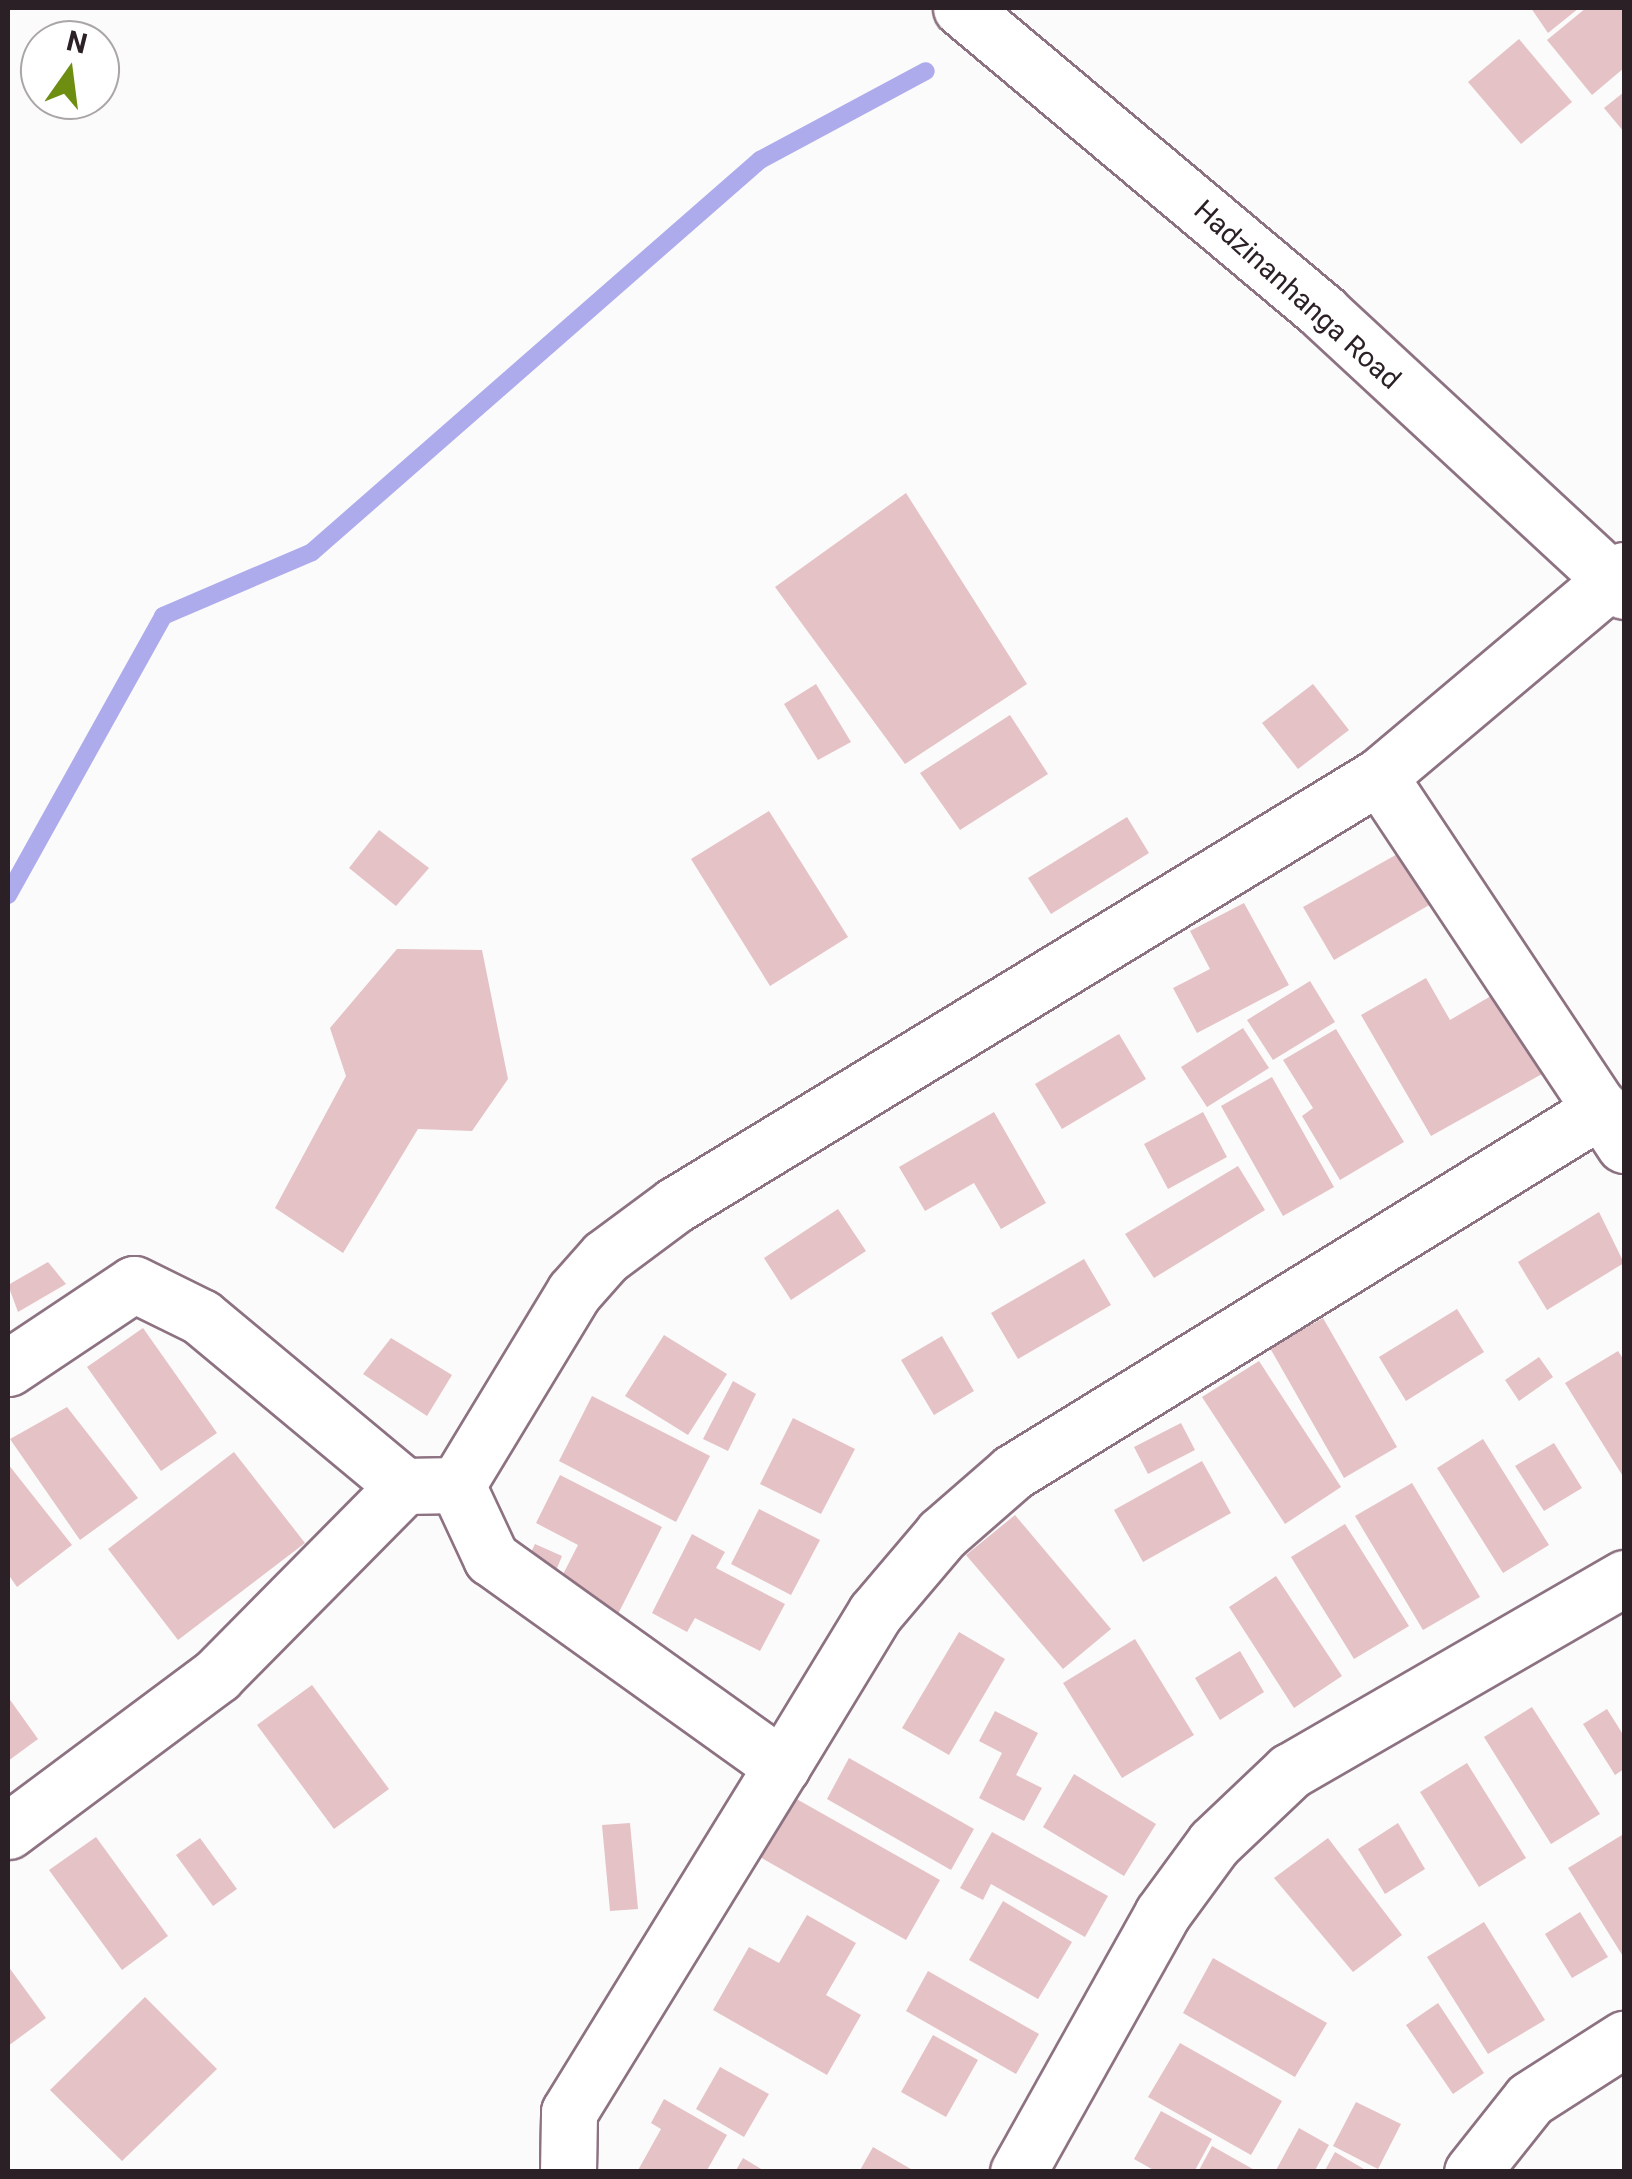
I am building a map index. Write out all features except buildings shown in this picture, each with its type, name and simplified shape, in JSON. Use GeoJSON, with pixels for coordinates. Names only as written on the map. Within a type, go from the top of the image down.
{"type":"FeatureCollection","features":[{"type":"Feature","properties":{"kind":"street","name":"Hadzinanhanga Road"},"geometry":{"type":"LineString","coordinates":[[962,8],[1324,313],[1484,466],[1621,580]]}},
{"type":"Feature","properties":{"kind":"street"},"geometry":{"type":"LineString","coordinates":[[458,1485],[574,1292],[605,1256],[674,1205],[1379,776],[1621,580]]}},
{"type":"Feature","properties":{"kind":"street"},"geometry":{"type":"LineString","coordinates":[[568,2172],[570,2112],[875,1613],[942,1534],[1013,1472],[1613,1127],[1379,776]]}},
{"type":"Feature","properties":{"kind":"street"},"geometry":{"type":"LineString","coordinates":[[8,1368],[134,1284],[201,1317],[404,1486],[458,1485]]}},
{"type":"Feature","properties":{"kind":"street"},"geometry":{"type":"LineString","coordinates":[[458,1485],[491,1558],[782,1766]]}},
{"type":"Feature","properties":{"kind":"street"},"geometry":{"type":"LineString","coordinates":[[8,1831],[217,1675],[404,1486]]}},
{"type":"Feature","properties":{"kind":"street"},"geometry":{"type":"LineString","coordinates":[[1018,2172],[1162,1914],[1214,1843],[1290,1771],[1624,1578]]}},
{"type":"Feature","properties":{"kind":"street"},"geometry":{"type":"LineString","coordinates":[[1472,2172],[1530,2098],[1624,2039]]}},
{"type":"Feature","properties":{"kind":"waterway"},"geometry":{"type":"LineString","coordinates":[[8,895],[163,616],[312,552],[760,160],[926,71]]}}]}
